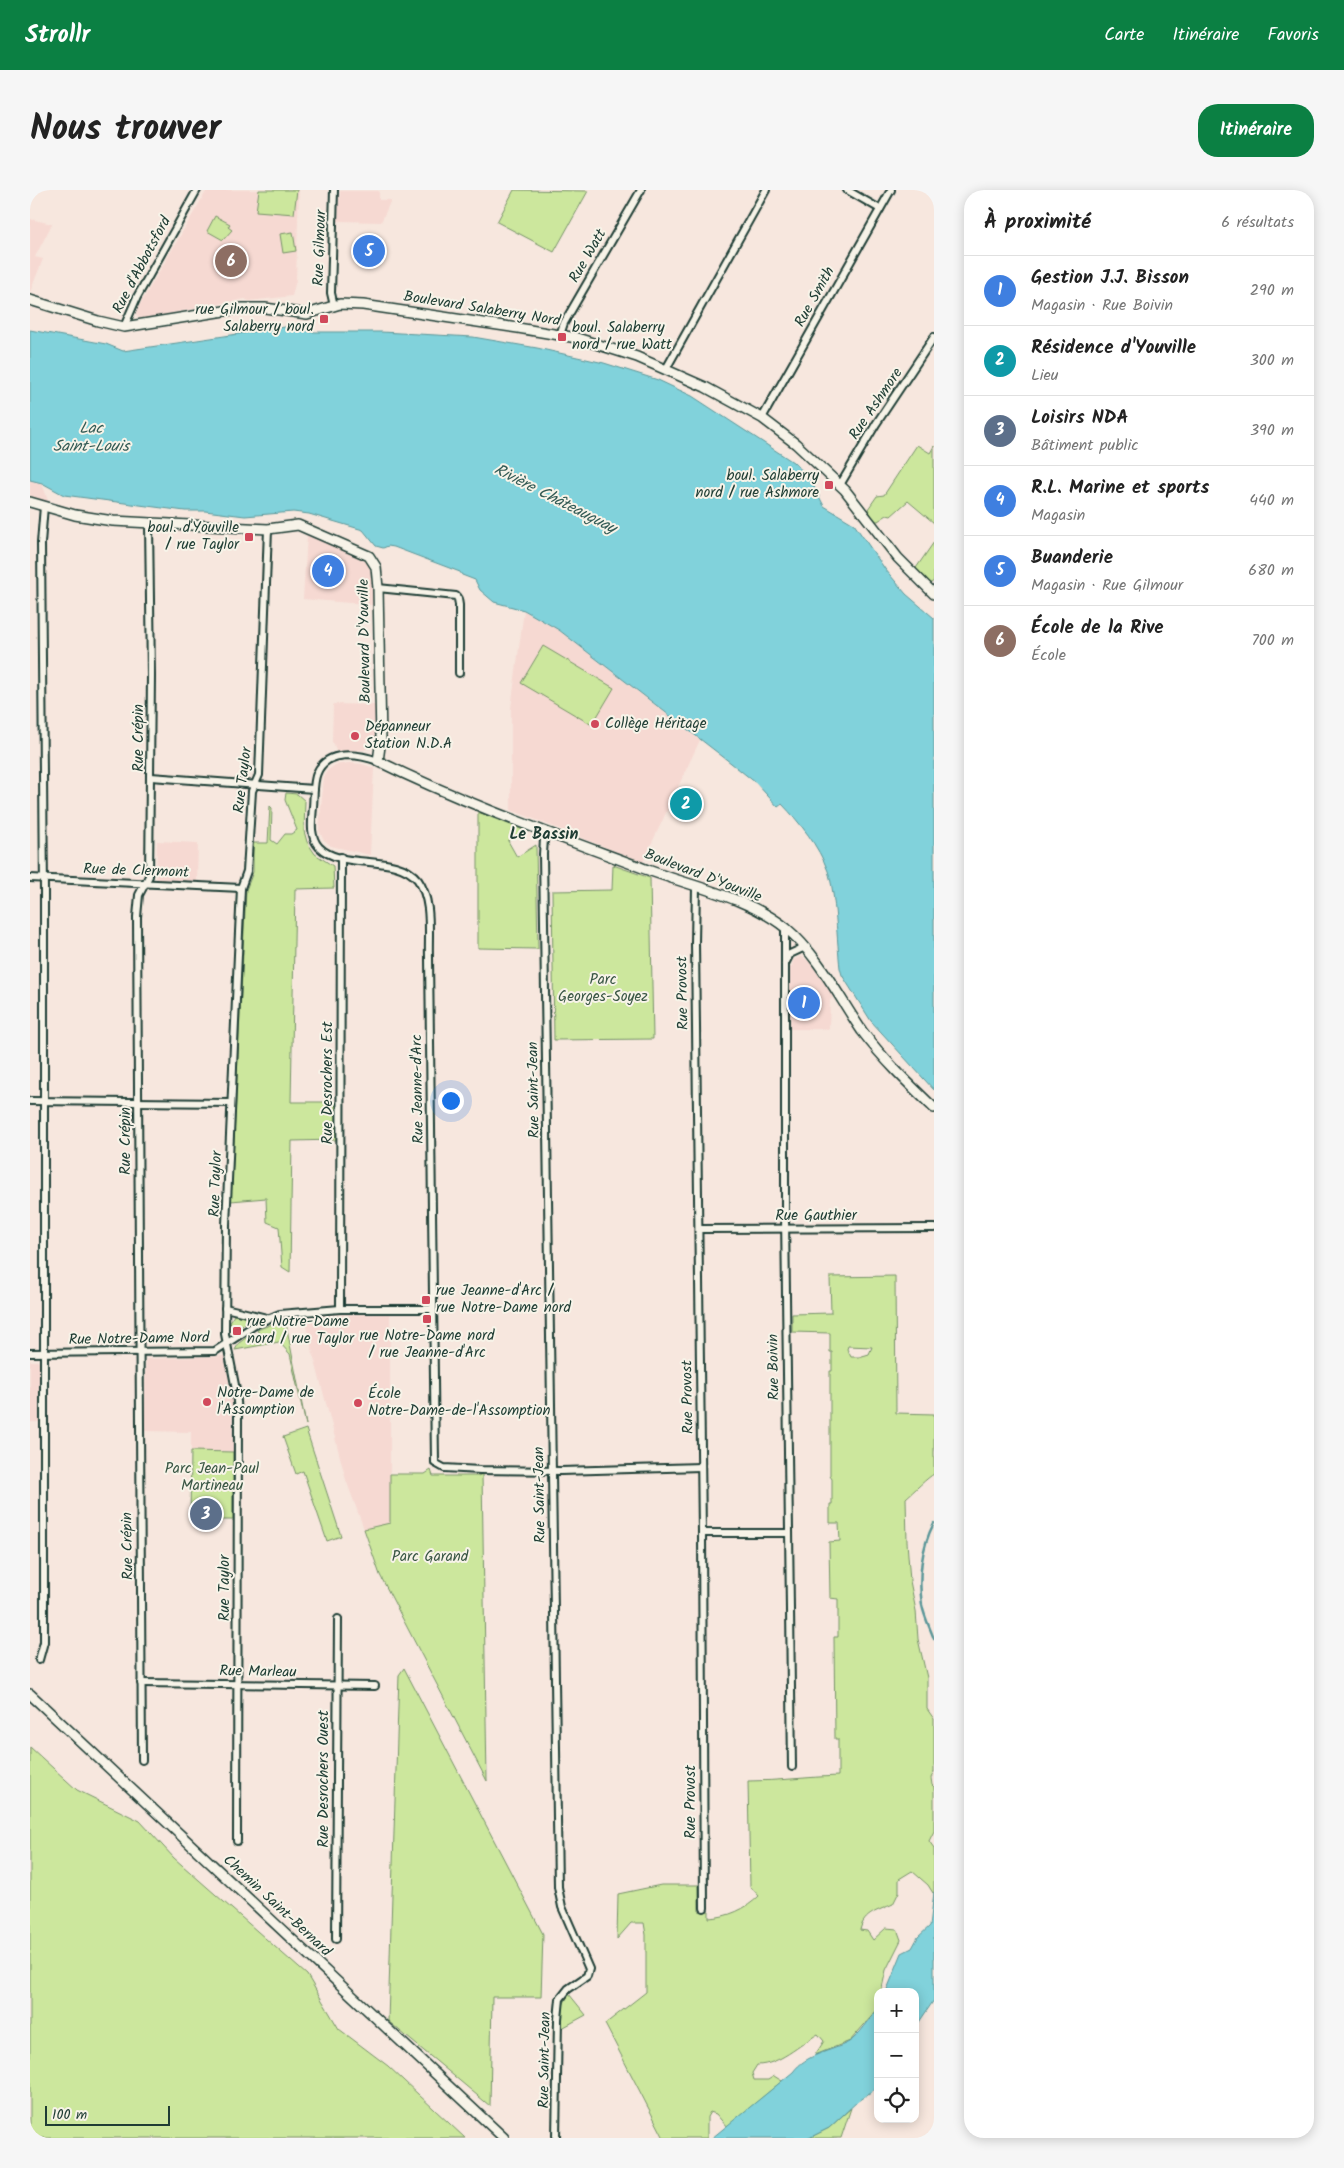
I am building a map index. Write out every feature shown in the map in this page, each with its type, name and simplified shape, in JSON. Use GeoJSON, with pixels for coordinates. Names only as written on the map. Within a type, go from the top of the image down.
{"type":"FeatureCollection","features":[{"type":"Feature","properties":{"kind":"street","name":"Rue d'Abbotsford"},"geometry":{"type":"LineString","coordinates":[[124,327],[136,297],[197,190]]}},
{"type":"Feature","properties":{"kind":"street","name":"Rue Gilmour"},"geometry":{"type":"LineString","coordinates":[[334,190],[331,293],[334,306]]}},
{"type":"Feature","properties":{"kind":"street","name":"Rue Watt"},"geometry":{"type":"LineString","coordinates":[[560,335],[564,323],[641,190]]}},
{"type":"Feature","properties":{"kind":"street"},"geometry":{"type":"LineString","coordinates":[[666,368],[766,190]]}},
{"type":"Feature","properties":{"kind":"street"},"geometry":{"type":"LineString","coordinates":[[846,190],[880,209]]}},
{"type":"Feature","properties":{"kind":"street","name":"Rue Smith"},"geometry":{"type":"LineString","coordinates":[[762,418],[891,190]]}},
{"type":"Feature","properties":{"kind":"street","name":"Boulevard Salaberry Nord"},"geometry":{"type":"LineString","coordinates":[[30,300],[124,327],[240,308],[265,308],[303,314],[345,304],[375,306],[560,335],[609,347],[666,368],[762,418],[796,444],[840,485],[898,558],[934,594]]}},
{"type":"Feature","properties":{"kind":"street","name":"Rue Ashmore"},"geometry":{"type":"LineString","coordinates":[[840,485],[874,428],[934,337]]}},
{"type":"Feature","properties":{"kind":"street","name":"Boulevard D'Youville"},"geometry":{"type":"LineString","coordinates":[[30,502],[85,518],[150,524],[268,529],[298,525],[358,550],[374,561],[377,571],[381,743],[378,761],[426,784],[546,832],[745,904],[785,928],[806,947],[820,965],[867,1037],[897,1072],[934,1108]]}},
{"type":"Feature","properties":{"kind":"street"},"geometry":{"type":"LineString","coordinates":[[39,1660],[44,1642],[41,543],[44,506]]}},
{"type":"Feature","properties":{"kind":"street","name":"Rue Crépin"},"geometry":{"type":"LineString","coordinates":[[142,1760],[137,917],[140,895],[149,876],[151,777],[150,524]]}},
{"type":"Feature","properties":{"kind":"street","name":"Rue Taylor"},"geometry":{"type":"LineString","coordinates":[[237,1841],[238,1414],[236,1390],[227,1344],[225,1308],[241,888],[248,871],[252,791],[259,775],[268,529]]}},
{"type":"Feature","properties":{"kind":"street"},"geometry":{"type":"LineString","coordinates":[[378,588],[456,596],[459,605],[459,673]]}},
{"type":"Feature","properties":{"kind":"street"},"geometry":{"type":"LineString","coordinates":[[151,777],[314,788],[318,771],[330,759],[352,755],[378,761]]}},
{"type":"Feature","properties":{"kind":"street","name":"Rue Jeanne-d'Arc"},"geometry":{"type":"LineString","coordinates":[[314,788],[312,823],[314,839],[324,850],[341,857],[409,871],[420,884],[427,902],[434,1455],[437,1466],[449,1469],[552,1470]]}},
{"type":"Feature","properties":{"kind":"street","name":"Rue Saint-Jean"},"geometry":{"type":"LineString","coordinates":[[546,832],[543,854],[556,1819],[559,1895],[589,1969],[587,1976],[568,1989],[560,1999],[556,2138]]}},
{"type":"Feature","properties":{"kind":"street","name":"Rue Desrochers Est"},"geometry":{"type":"LineString","coordinates":[[340,1309],[341,857]]}},
{"type":"Feature","properties":{"kind":"street","name":"Rue de Clermont"},"geometry":{"type":"LineString","coordinates":[[30,878],[241,888]]}},
{"type":"Feature","properties":{"kind":"street","name":"Rue Provost"},"geometry":{"type":"LineString","coordinates":[[696,887],[704,1908]]}},
{"type":"Feature","properties":{"kind":"street","name":"Rue Boivin"},"geometry":{"type":"LineString","coordinates":[[785,928],[786,1228],[792,1767]]}},
{"type":"Feature","properties":{"kind":"street"},"geometry":{"type":"LineString","coordinates":[[784,967],[790,954],[806,947]]}},
{"type":"Feature","properties":{"kind":"street"},"geometry":{"type":"LineString","coordinates":[[30,1101],[232,1103]]}},
{"type":"Feature","properties":{"kind":"street","name":"Rue Gauthier"},"geometry":{"type":"LineString","coordinates":[[699,1229],[934,1228]]}},
{"type":"Feature","properties":{"kind":"street","name":"Rue Notre-Dame Nord"},"geometry":{"type":"LineString","coordinates":[[225,1308],[268,1318]]}},
{"type":"Feature","properties":{"kind":"street","name":"Rue Notre-Dame Nord"},"geometry":{"type":"LineString","coordinates":[[30,1353],[215,1351],[268,1318],[302,1311],[433,1309]]}},
{"type":"Feature","properties":{"kind":"street"},"geometry":{"type":"LineString","coordinates":[[552,1470],[701,1467]]}},
{"type":"Feature","properties":{"kind":"street"},"geometry":{"type":"LineString","coordinates":[[702,1533],[789,1533]]}},
{"type":"Feature","properties":{"kind":"street","name":"Rue Desrochers Ouest"},"geometry":{"type":"LineString","coordinates":[[336,1939],[338,1619]]}},
{"type":"Feature","properties":{"kind":"street","name":"Rue Marleau"},"geometry":{"type":"LineString","coordinates":[[141,1683],[375,1686]]}},
{"type":"Feature","properties":{"kind":"street","name":"Chemin Saint-Bernard"},"geometry":{"type":"LineString","coordinates":[[30,1694],[504,2138]]}},
{"type":"Feature","properties":{"kind":"shaded area"},"geometry":{"type":"Polygon","coordinates":[[[207,190],[299,190],[296,280],[292,296],[249,301],[245,299],[140,319],[136,314],[139,306],[207,190]]]}},
{"type":"Feature","properties":{"kind":"shaded area"},"geometry":{"type":"Polygon","coordinates":[[[340,191],[379,191],[379,200],[391,200],[381,222],[338,221],[340,191]]]}},
{"type":"Feature","properties":{"kind":"shaded area"},"geometry":{"type":"Polygon","coordinates":[[[30,219],[52,224],[35,257],[43,259],[30,292],[30,219]]]}},
{"type":"Feature","properties":{"kind":"shaded area"},"geometry":{"type":"Polygon","coordinates":[[[30,480],[42,483],[49,504],[30,498],[30,480]]]}},
{"type":"Feature","properties":{"kind":"shaded area"},"geometry":{"type":"Polygon","coordinates":[[[300,530],[341,547],[369,564],[372,576],[373,605],[303,599],[307,536],[300,530]]]}},
{"type":"Feature","properties":{"kind":"shaded area","name":"Collège Héritage"},"geometry":{"type":"Polygon","coordinates":[[[524,610],[559,630],[700,740],[643,862],[511,810],[511,708],[524,610]]]}},
{"type":"Feature","properties":{"kind":"shaded area"},"geometry":{"type":"Polygon","coordinates":[[[333,704],[376,705],[376,738],[371,748],[336,751],[332,742],[333,704]]]}},
{"type":"Feature","properties":{"kind":"shaded area"},"geometry":{"type":"Polygon","coordinates":[[[362,764],[374,768],[370,855],[331,846],[323,839],[319,830],[324,776],[335,765],[362,764]]]}},
{"type":"Feature","properties":{"kind":"shaded area"},"geometry":{"type":"Polygon","coordinates":[[[157,841],[198,843],[197,882],[159,880],[156,878],[157,841]]]}},
{"type":"Feature","properties":{"kind":"shaded area"},"geometry":{"type":"Polygon","coordinates":[[[801,956],[810,962],[833,997],[830,1000],[829,1029],[788,1029],[789,967],[792,967],[793,960],[801,956]]]}},
{"type":"Feature","properties":{"kind":"shaded area","name":"École Notre-Dame-de-l'Assomption"},"geometry":{"type":"Polygon","coordinates":[[[390,1314],[390,1523],[364,1529],[346,1480],[303,1315],[390,1314]]]}},
{"type":"Feature","properties":{"kind":"shaded area"},"geometry":{"type":"Polygon","coordinates":[[[224,1356],[232,1399],[233,1452],[191,1451],[191,1432],[144,1431],[146,1359],[224,1356]]]}},
{"type":"Feature","properties":{"kind":"shaded area"},"geometry":{"type":"Polygon","coordinates":[[[30,1361],[38,1361],[40,1363],[41,1422],[30,1422],[30,1361]]]}},
{"type":"Feature","properties":{"kind":"green space"},"geometry":{"type":"Polygon","coordinates":[[[259,190],[297,190],[294,214],[256,211],[259,190]]]}},
{"type":"Feature","properties":{"kind":"green space"},"geometry":{"type":"Polygon","coordinates":[[[514,190],[588,191],[554,252],[497,222],[514,190]]]}},
{"type":"Feature","properties":{"kind":"green space"},"geometry":{"type":"Polygon","coordinates":[[[215,216],[230,224],[228,227],[232,230],[223,240],[207,231],[215,216]]]}},
{"type":"Feature","properties":{"kind":"green space"},"geometry":{"type":"Polygon","coordinates":[[[293,232],[296,251],[283,253],[280,234],[293,232]]]}},
{"type":"Feature","properties":{"kind":"green space"},"geometry":{"type":"Polygon","coordinates":[[[917,445],[930,453],[934,446],[934,523],[908,501],[891,516],[887,515],[878,521],[874,521],[868,509],[877,496],[884,495],[917,445]]]}},
{"type":"Feature","properties":{"kind":"green space"},"geometry":{"type":"Polygon","coordinates":[[[934,542],[934,580],[930,585],[914,571],[934,542]]]}},
{"type":"Feature","properties":{"kind":"green space"},"geometry":{"type":"Polygon","coordinates":[[[543,646],[614,688],[592,725],[521,683],[543,646]]]}},
{"type":"Feature","properties":{"kind":"green space"},"geometry":{"type":"Polygon","coordinates":[[[286,793],[297,794],[305,801],[304,831],[307,842],[315,854],[333,866],[334,888],[295,889],[291,1102],[336,1102],[336,1140],[292,1141],[290,1272],[282,1267],[279,1227],[267,1222],[266,1198],[231,1201],[246,890],[253,872],[253,843],[268,843],[270,806],[272,808],[271,840],[277,844],[285,834],[291,834],[297,830],[285,800],[286,793]]]}},
{"type":"Feature","properties":{"kind":"green space","name":"Parc Georges-Soyez"},"geometry":{"type":"Polygon","coordinates":[[[478,812],[526,831],[508,841],[517,857],[536,845],[538,949],[478,948],[478,812]]]}},
{"type":"Feature","properties":{"kind":"green space","name":"Parc Georges-Soyez"},"geometry":{"type":"Polygon","coordinates":[[[613,865],[650,878],[653,1039],[554,1040],[552,891],[612,890],[613,865]]]}},
{"type":"Feature","properties":{"kind":"green space"},"geometry":{"type":"Polygon","coordinates":[[[895,1276],[896,1413],[934,1414],[934,1474],[906,1498],[910,1581],[916,1611],[918,1639],[927,1678],[927,1709],[934,1719],[934,1772],[931,1778],[934,1787],[934,1831],[929,1841],[934,1848],[934,1892],[912,1871],[899,1879],[899,1892],[893,1904],[872,1913],[862,1924],[860,1930],[867,1931],[873,1940],[886,1928],[897,1929],[901,1940],[886,1970],[882,1988],[874,1988],[874,2014],[850,2041],[815,2055],[824,2041],[818,2034],[789,2054],[773,2062],[757,2065],[752,2073],[754,2080],[768,2080],[774,2076],[782,2081],[727,2127],[716,2114],[710,2112],[707,2117],[707,2138],[664,2138],[605,2024],[646,1992],[646,1935],[644,1923],[631,1923],[617,1939],[618,1894],[661,1885],[699,1885],[699,1911],[709,1911],[709,1918],[730,1914],[742,1908],[759,1896],[750,1886],[748,1781],[838,1776],[838,1739],[835,1739],[834,1637],[838,1637],[838,1599],[830,1598],[829,1542],[840,1541],[839,1523],[830,1523],[832,1479],[830,1476],[830,1371],[832,1371],[832,1352],[830,1352],[830,1333],[792,1332],[792,1314],[831,1313],[830,1277],[895,1276]],[[848,1346],[847,1349],[851,1357],[869,1354],[872,1347],[848,1346]]]}},
{"type":"Feature","properties":{"kind":"green space"},"geometry":{"type":"Polygon","coordinates":[[[234,1315],[246,1317],[249,1320],[237,1330],[233,1330],[230,1322],[234,1315]]]}},
{"type":"Feature","properties":{"kind":"green space"},"geometry":{"type":"Polygon","coordinates":[[[285,1319],[306,1425],[290,1354],[279,1342],[235,1350],[239,1343],[251,1334],[256,1338],[260,1335],[257,1330],[285,1319]]]}},
{"type":"Feature","properties":{"kind":"green space"},"geometry":{"type":"Polygon","coordinates":[[[306,1429],[341,1536],[327,1541],[303,1471],[296,1474],[283,1437],[306,1429]]]}},
{"type":"Feature","properties":{"kind":"green space","name":"Parc Jean-Paul Martineau"},"geometry":{"type":"Polygon","coordinates":[[[191,1451],[233,1452],[233,1520],[190,1520],[191,1451]]]}},
{"type":"Feature","properties":{"kind":"green space","name":"Parc Garand"},"geometry":{"type":"Polygon","coordinates":[[[431,1470],[433,1476],[478,1476],[482,1474],[487,1781],[380,1575],[364,1529],[390,1523],[390,1474],[425,1474],[431,1470]]]}},
{"type":"Feature","properties":{"kind":"green space"},"geometry":{"type":"Polygon","coordinates":[[[404,1668],[543,1934],[541,1997],[492,1997],[490,2106],[388,2021],[399,1675],[404,1668]]]}},
{"type":"Feature","properties":{"kind":"green space"},"geometry":{"type":"Polygon","coordinates":[[[30,1747],[77,1790],[140,1821],[174,1858],[307,1975],[339,2029],[388,2066],[465,2138],[30,2138],[30,1747]]]}},
{"type":"Feature","properties":{"kind":"green space"},"geometry":{"type":"Polygon","coordinates":[[[569,1994],[586,2015],[562,2028],[563,2005],[569,1994]]]}},
{"type":"Feature","properties":{"kind":"green space"},"geometry":{"type":"Polygon","coordinates":[[[851,2108],[841,2138],[809,2138],[829,2128],[851,2108]]]}},
{"type":"Feature","properties":{"kind":"water"},"geometry":{"type":"Polygon","coordinates":[[[292,326],[310,332],[381,332],[473,337],[537,348],[604,363],[658,380],[692,396],[793,462],[809,477],[824,506],[854,524],[885,569],[906,594],[934,618],[934,1090],[871,1021],[842,975],[831,881],[819,852],[802,827],[782,804],[778,807],[756,783],[559,630],[524,610],[494,602],[480,590],[475,580],[462,575],[460,572],[394,547],[388,546],[383,548],[376,546],[363,530],[309,514],[293,512],[245,516],[205,511],[185,511],[64,495],[42,483],[30,480],[30,330],[106,344],[123,351],[292,326]]]}},
{"type":"Feature","properties":{"kind":"water"},"geometry":{"type":"Polygon","coordinates":[[[934,1892],[934,2000],[919,2022],[919,1988],[888,1988],[902,1953],[912,1948],[918,1937],[930,1926],[934,1892]]]}},
{"type":"Feature","properties":{"kind":"water"},"geometry":{"type":"Polygon","coordinates":[[[874,2014],[874,2090],[858,2101],[829,2128],[809,2138],[712,2138],[798,2066],[811,2057],[849,2042],[861,2031],[874,2014]]]}},
{"type":"Feature","properties":{"kind":"waterway"},"geometry":{"type":"LineString","coordinates":[[934,1523],[923,1553],[920,1584],[923,1609],[934,1639]]}},
{"type":"Feature","properties":{"kind":"place","name":"Buanderie"},"geometry":{"type":"Point","coordinates":[369,251]}},
{"type":"Feature","properties":{"kind":"place","name":"École de la Rive"},"geometry":{"type":"Point","coordinates":[231,261]}},
{"type":"Feature","properties":{"kind":"place","name":"rue Gilmour / boul. Salaberry nord"},"geometry":{"type":"Point","coordinates":[324,319]}},
{"type":"Feature","properties":{"kind":"place","name":"boul. Salaberry nord / rue Watt"},"geometry":{"type":"Point","coordinates":[562,337]}},
{"type":"Feature","properties":{"kind":"place","name":"boul. Salaberry nord / rue Ashmore"},"geometry":{"type":"Point","coordinates":[829,485]}},
{"type":"Feature","properties":{"kind":"place","name":"boul. d'Youville / rue Taylor"},"geometry":{"type":"Point","coordinates":[249,537]}},
{"type":"Feature","properties":{"kind":"place","name":"R.L. Marine et sports"},"geometry":{"type":"Point","coordinates":[328,571]}},
{"type":"Feature","properties":{"kind":"place","name":"Collège Héritage"},"geometry":{"type":"Point","coordinates":[595,724]}},
{"type":"Feature","properties":{"kind":"place","name":"Dépanneur Station N.D.A"},"geometry":{"type":"Point","coordinates":[355,736]}},
{"type":"Feature","properties":{"kind":"place","name":"Résidence d'Youville"},"geometry":{"type":"Point","coordinates":[686,804]}},
{"type":"Feature","properties":{"kind":"place","name":"Gestion J.J. Bisson"},"geometry":{"type":"Point","coordinates":[804,1003]}},
{"type":"Feature","properties":{"kind":"place","name":"rue Jeanne-d'Arc / rue Notre-Dame nord"},"geometry":{"type":"Point","coordinates":[426,1300]}},
{"type":"Feature","properties":{"kind":"place","name":"rue Notre-Dame nord / rue Jeanne-d'Arc"},"geometry":{"type":"Point","coordinates":[427,1319]}},
{"type":"Feature","properties":{"kind":"place","name":"rue Notre-Dame nord / rue Taylor"},"geometry":{"type":"Point","coordinates":[237,1331]}},
{"type":"Feature","properties":{"kind":"place","name":"Notre-Dame de l'Assomption"},"geometry":{"type":"Point","coordinates":[207,1402]}},
{"type":"Feature","properties":{"kind":"place","name":"École Notre-Dame-de-l'Assomption"},"geometry":{"type":"Point","coordinates":[358,1403]}},
{"type":"Feature","properties":{"kind":"place","name":"Loisirs NDA"},"geometry":{"type":"Point","coordinates":[206,1514]}},
{"type":"Feature","properties":{"kind":"district","name":"Le Bassin"},"geometry":{"type":"Point","coordinates":[544,834]}},
{"type":"Feature","properties":{"kind":"water label","name":"Lac Saint-Louis"},"geometry":{"type":"Point","coordinates":[91,437]}},
{"type":"Feature","properties":{"kind":"water label","name":"Rivière Châteauguay"},"geometry":{"type":"Point","coordinates":[555,499]}}]}
